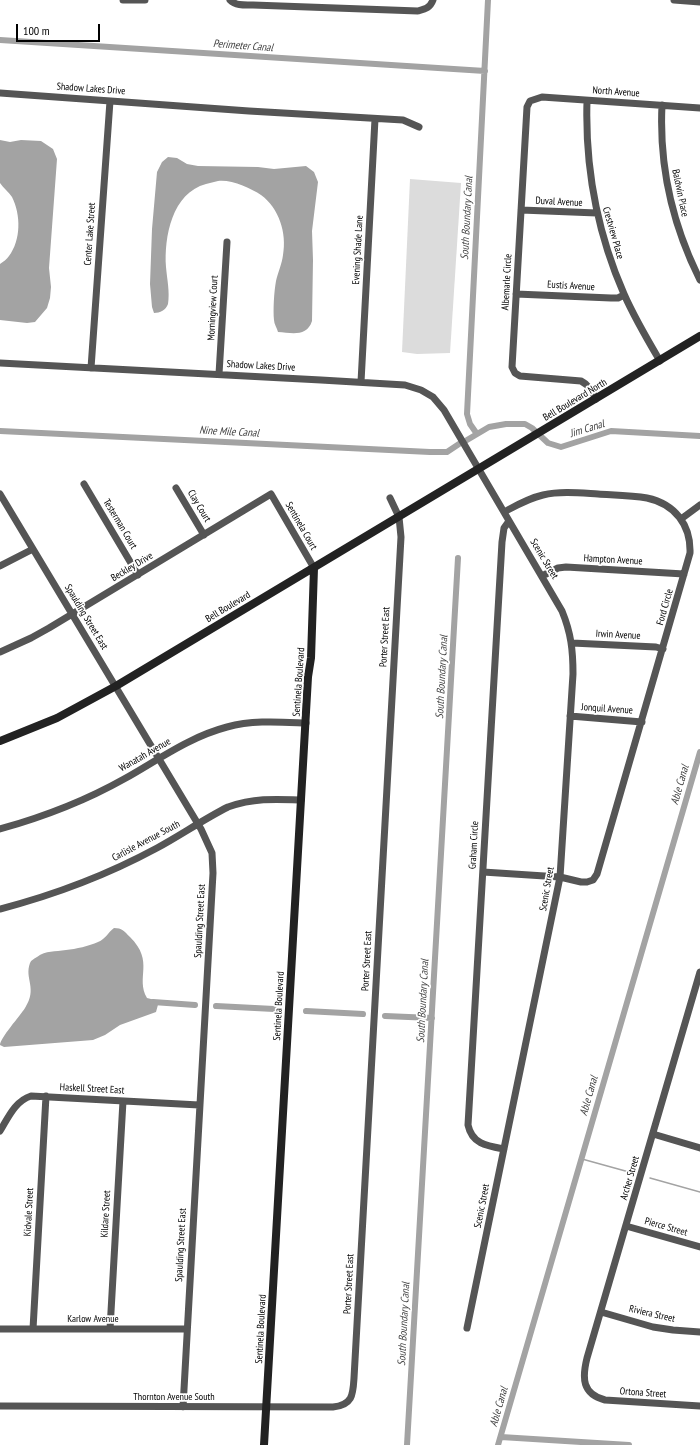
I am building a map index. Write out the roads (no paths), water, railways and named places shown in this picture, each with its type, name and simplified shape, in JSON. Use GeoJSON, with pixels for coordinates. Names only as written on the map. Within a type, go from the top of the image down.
{"type":"FeatureCollection","features":[{"type":"Feature","properties":{"kind":"street"},"geometry":{"type":"LineString","coordinates":[[123,0],[145,0]]}},
{"type":"Feature","properties":{"kind":"street"},"geometry":{"type":"LineString","coordinates":[[230,0],[238,4],[253,5],[418,11],[426,8],[433,0]]}},
{"type":"Feature","properties":{"kind":"street"},"geometry":{"type":"LineString","coordinates":[[674,0],[700,2]]}},
{"type":"Feature","properties":{"kind":"street","name":"Shadow Lakes Drive"},"geometry":{"type":"LineString","coordinates":[[0,93],[403,120],[419,127]]}},
{"type":"Feature","properties":{"kind":"street","name":"North Avenue"},"geometry":{"type":"LineString","coordinates":[[530,101],[542,97],[700,108]]}},
{"type":"Feature","properties":{"kind":"street","name":"Center Lake Street"},"geometry":{"type":"LineString","coordinates":[[91,368],[110,101]]}},
{"type":"Feature","properties":{"kind":"street","name":"Albemarle Circle"},"geometry":{"type":"LineString","coordinates":[[530,101],[527,107],[512,367],[515,373],[520,376],[581,381],[587,384],[596,399]]}},
{"type":"Feature","properties":{"kind":"street","name":"Crestview Place"},"geometry":{"type":"LineString","coordinates":[[587,101],[588,152],[597,213],[612,265],[624,295],[660,361]]}},
{"type":"Feature","properties":{"kind":"street","name":"Baldwin Place"},"geometry":{"type":"LineString","coordinates":[[662,105],[664,166],[670,198],[682,241],[700,280]]}},
{"type":"Feature","properties":{"kind":"street","name":"Evening Shade Lane"},"geometry":{"type":"LineString","coordinates":[[361,382],[375,119]]}},
{"type":"Feature","properties":{"kind":"street","name":"Duval Avenue"},"geometry":{"type":"LineString","coordinates":[[521,210],[597,213]]}},
{"type":"Feature","properties":{"kind":"street","name":"Morningview Court"},"geometry":{"type":"LineString","coordinates":[[219,374],[226,242]]}},
{"type":"Feature","properties":{"kind":"street","name":"Eustis Avenue"},"geometry":{"type":"LineString","coordinates":[[516,294],[611,298],[618,298],[624,295]]}},
{"type":"Feature","properties":{"kind":"street","name":"Bell Boulevard North"},"geometry":{"type":"LineString","coordinates":[[461,480],[700,336]]}},
{"type":"Feature","properties":{"kind":"street","name":"Shadow Lakes Drive"},"geometry":{"type":"LineString","coordinates":[[0,363],[361,382],[406,386],[421,390],[433,397],[444,410],[479,469]]}},
{"type":"Feature","properties":{"kind":"street","name":"Scenic Street"},"geometry":{"type":"LineString","coordinates":[[467,1328],[560,878],[573,674],[572,643],[562,611],[479,469]]}},
{"type":"Feature","properties":{"kind":"street","name":"Bell Boulevard"},"geometry":{"type":"LineString","coordinates":[[0,741],[57,718],[116,686],[461,480]]}},
{"type":"Feature","properties":{"kind":"street","name":"Testerman Court"},"geometry":{"type":"LineString","coordinates":[[84,484],[138,574]]}},
{"type":"Feature","properties":{"kind":"street","name":"Clay Court"},"geometry":{"type":"LineString","coordinates":[[176,488],[204,535]]}},
{"type":"Feature","properties":{"kind":"street","name":"Ford Circle"},"geometry":{"type":"LineString","coordinates":[[504,512],[534,497],[550,493],[564,492],[647,498],[667,506],[681,519],[688,533],[690,547],[689,560],[597,874],[592,880],[587,882],[560,878]]}},
{"type":"Feature","properties":{"kind":"street","name":"Spaulding Street East"},"geometry":{"type":"LineString","coordinates":[[0,494],[198,824],[212,853],[213,859],[183,1408]]}},
{"type":"Feature","properties":{"kind":"street","name":"Beckley Drive"},"geometry":{"type":"LineString","coordinates":[[0,652],[31,638],[271,494]]}},
{"type":"Feature","properties":{"kind":"street","name":"Sentinela Court"},"geometry":{"type":"LineString","coordinates":[[271,494],[314,568]]}},
{"type":"Feature","properties":{"kind":"street","name":"Porter Street East"},"geometry":{"type":"LineString","coordinates":[[346,1404],[351,1398],[354,1378],[401,537],[399,517],[390,498]]}},
{"type":"Feature","properties":{"kind":"street"},"geometry":{"type":"LineString","coordinates":[[681,519],[700,506]]}},
{"type":"Feature","properties":{"kind":"street","name":"Graham Circle"},"geometry":{"type":"LineString","coordinates":[[504,1149],[492,1147],[473,1138],[468,1125],[502,542],[504,528],[509,520]]}},
{"type":"Feature","properties":{"kind":"street"},"geometry":{"type":"LineString","coordinates":[[0,566],[33,548]]}},
{"type":"Feature","properties":{"kind":"street","name":"Hampton Avenue"},"geometry":{"type":"LineString","coordinates":[[542,576],[558,568],[566,567],[684,574]]}},
{"type":"Feature","properties":{"kind":"street","name":"Sentinela Boulevard"},"geometry":{"type":"LineString","coordinates":[[264,1445],[301,800],[311,658],[314,568]]}},
{"type":"Feature","properties":{"kind":"street","name":"Irwin Avenue"},"geometry":{"type":"LineString","coordinates":[[572,643],[663,649]]}},
{"type":"Feature","properties":{"kind":"street","name":"Jonquil Avenue"},"geometry":{"type":"LineString","coordinates":[[570,716],[642,722]]}},
{"type":"Feature","properties":{"kind":"street","name":"Wanatah Avenue"},"geometry":{"type":"LineString","coordinates":[[0,829],[77,802],[124,779],[158,758],[207,733],[228,726],[257,722],[306,723]]}},
{"type":"Feature","properties":{"kind":"street","name":"Carlisle Avenue South"},"geometry":{"type":"LineString","coordinates":[[0,909],[58,892],[98,876],[156,849],[228,807],[250,801],[267,799],[301,800]]}},
{"type":"Feature","properties":{"kind":"street"},"geometry":{"type":"LineString","coordinates":[[483,872],[560,878]]}},
{"type":"Feature","properties":{"kind":"street","name":"Archer Street"},"geometry":{"type":"LineString","coordinates":[[588,1389],[584,1377],[584,1370],[700,972]]}},
{"type":"Feature","properties":{"kind":"street","name":"Haskell Street East"},"geometry":{"type":"LineString","coordinates":[[0,1131],[20,1102],[31,1096],[199,1105]]}},
{"type":"Feature","properties":{"kind":"street","name":"Kidvale Street"},"geometry":{"type":"LineString","coordinates":[[33,1329],[46,1096]]}},
{"type":"Feature","properties":{"kind":"street","name":"Kildare Street"},"geometry":{"type":"LineString","coordinates":[[110,1329],[123,1101]]}},
{"type":"Feature","properties":{"kind":"street"},"geometry":{"type":"LineString","coordinates":[[653,1134],[700,1148]]}},
{"type":"Feature","properties":{"kind":"street","name":"Pierce Street"},"geometry":{"type":"LineString","coordinates":[[626,1226],[700,1247]]}},
{"type":"Feature","properties":{"kind":"street","name":"Riviera Street"},"geometry":{"type":"LineString","coordinates":[[601,1312],[653,1327],[700,1332]]}},
{"type":"Feature","properties":{"kind":"street","name":"Karlow Avenue"},"geometry":{"type":"LineString","coordinates":[[0,1329],[187,1329]]}},
{"type":"Feature","properties":{"kind":"street","name":"Ortona Street"},"geometry":{"type":"LineString","coordinates":[[588,1389],[593,1395],[605,1400],[700,1406]]}},
{"type":"Feature","properties":{"kind":"street","name":"Thornton Avenue South"},"geometry":{"type":"LineString","coordinates":[[0,1406],[183,1408],[334,1407],[346,1404]]}},
{"type":"Feature","properties":{"kind":"waterway","name":"South Boundary Canal"},"geometry":{"type":"LineString","coordinates":[[477,434],[470,424],[467,414],[488,0]]}},
{"type":"Feature","properties":{"kind":"waterway","name":"Perimeter Canal"},"geometry":{"type":"LineString","coordinates":[[0,40],[485,71]]}},
{"type":"Feature","properties":{"kind":"waterway","name":"Jim Canal"},"geometry":{"type":"LineString","coordinates":[[467,440],[489,427],[506,424],[525,424],[532,428],[548,443],[561,447],[611,431],[700,436]]}},
{"type":"Feature","properties":{"kind":"waterway","name":"Nine Mile Canal"},"geometry":{"type":"LineString","coordinates":[[0,431],[430,452],[447,452],[459,444]]}},
{"type":"Feature","properties":{"kind":"waterway","name":"South Boundary Canal"},"geometry":{"type":"LineString","coordinates":[[407,1445],[458,558]]}},
{"type":"Feature","properties":{"kind":"waterway","name":"Able Canal"},"geometry":{"type":"LineString","coordinates":[[498,1445],[700,752]]}},
{"type":"Feature","properties":{"kind":"waterway"},"geometry":{"type":"LineString","coordinates":[[153,1002],[195,1005]]}},
{"type":"Feature","properties":{"kind":"waterway"},"geometry":{"type":"LineString","coordinates":[[216,1006],[274,1009]]}},
{"type":"Feature","properties":{"kind":"waterway"},"geometry":{"type":"LineString","coordinates":[[306,1011],[363,1014]]}},
{"type":"Feature","properties":{"kind":"waterway"},"geometry":{"type":"LineString","coordinates":[[385,1016],[432,1018]]}},
{"type":"Feature","properties":{"kind":"waterway"},"geometry":{"type":"LineString","coordinates":[[582,1159],[629,1172]]}},
{"type":"Feature","properties":{"kind":"waterway"},"geometry":{"type":"LineString","coordinates":[[650,1178],[700,1192]]}},
{"type":"Feature","properties":{"kind":"waterway"},"geometry":{"type":"LineString","coordinates":[[501,1437],[629,1445]]}}]}
